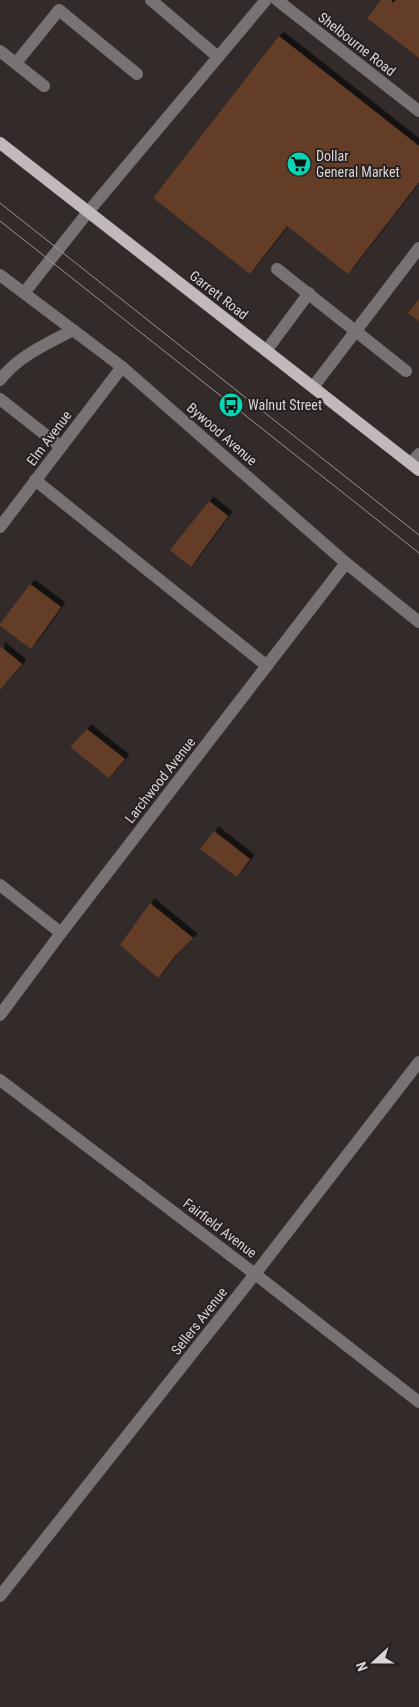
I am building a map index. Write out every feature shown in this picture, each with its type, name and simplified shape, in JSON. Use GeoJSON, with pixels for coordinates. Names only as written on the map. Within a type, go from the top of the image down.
{"type":"FeatureCollection","features":[{"type":"Feature","properties":{"kind":"main road","name":"Garrett Road"},"geometry":{"type":"LineString","coordinates":[[0,143],[266,351],[416,462]]}},
{"type":"Feature","properties":{"kind":"street"},"geometry":{"type":"LineString","coordinates":[[151,0],[218,57]]}},
{"type":"Feature","properties":{"kind":"street"},"geometry":{"type":"LineString","coordinates":[[24,293],[88,212],[266,0]]}},
{"type":"Feature","properties":{"kind":"street","name":"Shelbourne Road"},"geometry":{"type":"LineString","coordinates":[[276,0],[419,111]]}},
{"type":"Feature","properties":{"kind":"street"},"geometry":{"type":"LineString","coordinates":[[16,64],[59,10],[137,74]]}},
{"type":"Feature","properties":{"kind":"street"},"geometry":{"type":"LineString","coordinates":[[0,51],[44,86]]}},
{"type":"Feature","properties":{"kind":"street"},"geometry":{"type":"LineString","coordinates":[[313,387],[419,248]]}},
{"type":"Feature","properties":{"kind":"street"},"geometry":{"type":"LineString","coordinates":[[277,269],[406,371]]}},
{"type":"Feature","properties":{"kind":"street","name":"Bywood Avenue"},"geometry":{"type":"LineString","coordinates":[[0,275],[122,367],[346,563],[419,622]]}},
{"type":"Feature","properties":{"kind":"street"},"geometry":{"type":"LineString","coordinates":[[266,351],[308,293]]}},
{"type":"Feature","properties":{"kind":"street"},"geometry":{"type":"LineString","coordinates":[[0,380],[9,368],[34,350],[74,330]]}},
{"type":"Feature","properties":{"kind":"street","name":"Elm Avenue"},"geometry":{"type":"LineString","coordinates":[[0,527],[122,367]]}},
{"type":"Feature","properties":{"kind":"street"},"geometry":{"type":"LineString","coordinates":[[0,399],[60,447]]}},
{"type":"Feature","properties":{"kind":"street"},"geometry":{"type":"LineString","coordinates":[[35,480],[267,666]]}},
{"type":"Feature","properties":{"kind":"street","name":"Larchwood Avenue"},"geometry":{"type":"LineString","coordinates":[[0,1015],[346,563]]}},
{"type":"Feature","properties":{"kind":"street"},"geometry":{"type":"LineString","coordinates":[[0,885],[61,933]]}},
{"type":"Feature","properties":{"kind":"street","name":"Sellers Avenue"},"geometry":{"type":"LineString","coordinates":[[0,1596],[255,1274],[419,1062]]}},
{"type":"Feature","properties":{"kind":"street","name":"Fairfield Avenue"},"geometry":{"type":"LineString","coordinates":[[0,1080],[255,1274],[419,1402]]}},
{"type":"Feature","properties":{"kind":"building"},"geometry":{"type":"Polygon","coordinates":[[[381,0],[391,0],[393,3],[396,0],[419,0],[419,58],[367,18],[381,0]]]}},
{"type":"Feature","properties":{"kind":"building","name":"Dollar General Market"},"geometry":{"type":"Polygon","coordinates":[[[279,36],[419,146],[419,182],[348,274],[287,226],[250,274],[153,198],[279,36]]]}},
{"type":"Feature","properties":{"kind":"building"},"geometry":{"type":"Polygon","coordinates":[[[419,299],[419,321],[408,313],[419,299]]]}},
{"type":"Feature","properties":{"kind":"building"},"geometry":{"type":"Polygon","coordinates":[[[209,501],[228,516],[191,567],[170,550],[209,501]]]}},
{"type":"Feature","properties":{"kind":"building"},"geometry":{"type":"Polygon","coordinates":[[[30,584],[61,607],[31,649],[0,626],[30,584]]]}},
{"type":"Feature","properties":{"kind":"building"},"geometry":{"type":"Polygon","coordinates":[[[0,646],[22,664],[0,690],[0,646]]]}},
{"type":"Feature","properties":{"kind":"building"},"geometry":{"type":"Polygon","coordinates":[[[87,729],[125,759],[109,778],[70,747],[87,729]]]}},
{"type":"Feature","properties":{"kind":"building"},"geometry":{"type":"Polygon","coordinates":[[[214,831],[250,859],[237,877],[200,849],[214,831]]]}},
{"type":"Feature","properties":{"kind":"building"},"geometry":{"type":"Polygon","coordinates":[[[150,903],[193,938],[175,956],[158,978],[120,945],[150,903]]]}},
{"type":"Feature","properties":{"kind":"tram line"},"geometry":{"type":"LineString","coordinates":[[0,203],[419,535]]}},
{"type":"Feature","properties":{"kind":"tram line"},"geometry":{"type":"LineString","coordinates":[[0,221],[419,553]]}},
{"type":"Feature","properties":{"kind":"place","name":"Dollar General Market"},"geometry":{"type":"Point","coordinates":[299,164]}},
{"type":"Feature","properties":{"kind":"place","name":"Walnut Street"},"geometry":{"type":"Point","coordinates":[231,405]}}]}
